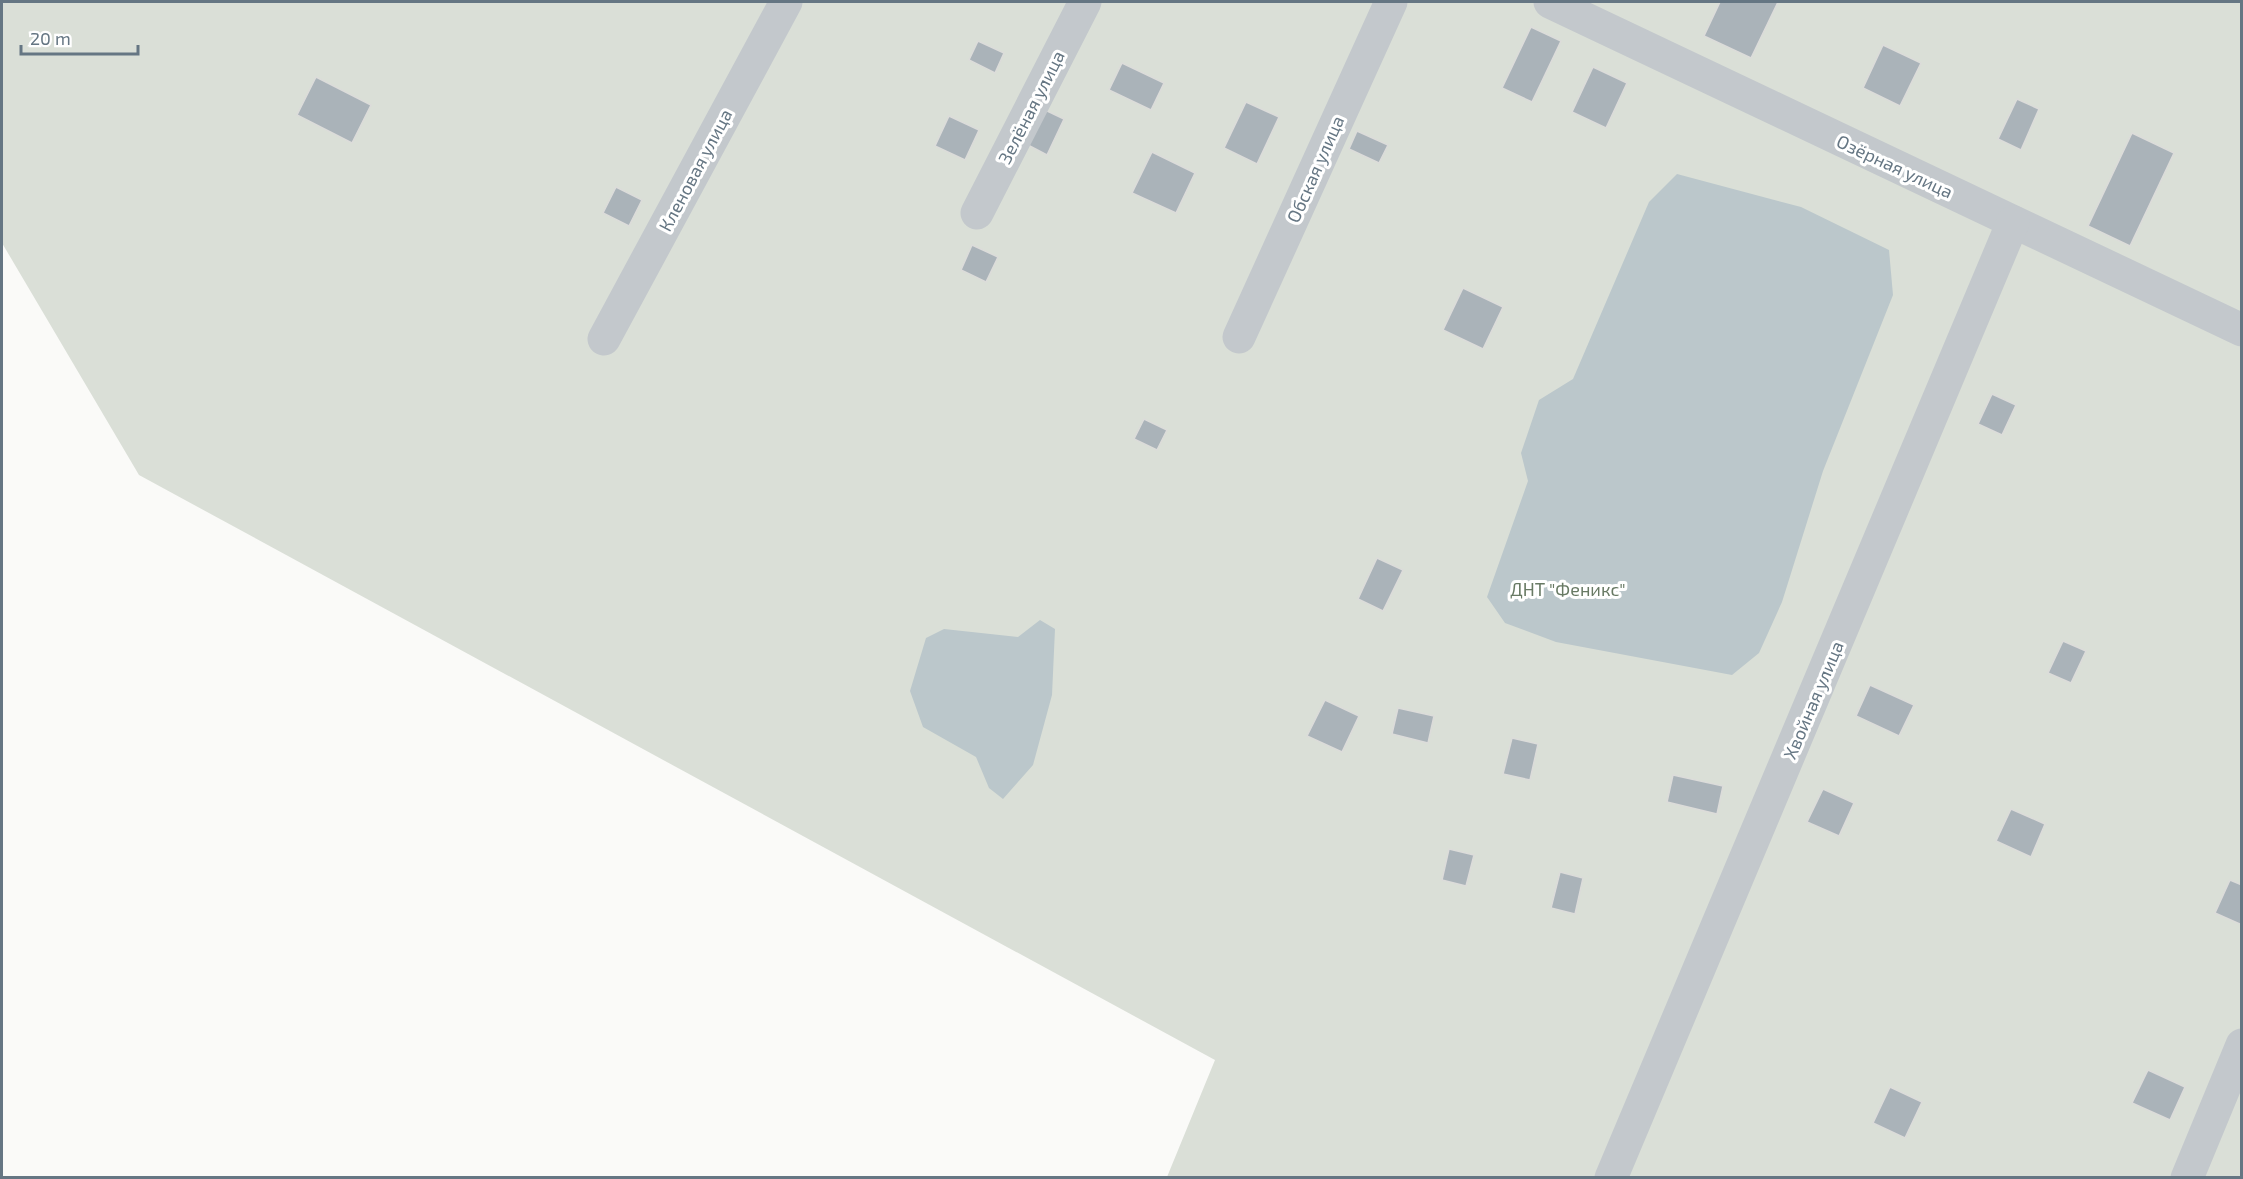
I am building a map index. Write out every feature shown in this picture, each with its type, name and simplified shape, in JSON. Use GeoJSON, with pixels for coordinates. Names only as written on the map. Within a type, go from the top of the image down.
{"type":"FeatureCollection","features":[{"type":"Feature","properties":{"kind":"street","name":"Кленовая улица"},"geometry":{"type":"LineString","coordinates":[[604,339],[786,2]]}},
{"type":"Feature","properties":{"kind":"street","name":"Зелёная улица"},"geometry":{"type":"LineString","coordinates":[[977,213],[1085,2]]}},
{"type":"Feature","properties":{"kind":"street","name":"Обская улица"},"geometry":{"type":"LineString","coordinates":[[1239,337],[1391,2]]}},
{"type":"Feature","properties":{"kind":"street","name":"Озёрная улица"},"geometry":{"type":"LineString","coordinates":[[1550,2],[2241,330]]}},
{"type":"Feature","properties":{"kind":"street","name":"Хвойная улица"},"geometry":{"type":"LineString","coordinates":[[1611,1178],[2013,222]]}},
{"type":"Feature","properties":{"kind":"street"},"geometry":{"type":"LineString","coordinates":[[2187,1178],[2241,1045]]}},
{"type":"Feature","properties":{"kind":"green space","name":"ДНТ \"Феникс\""},"geometry":{"type":"Polygon","coordinates":[[[2,2],[2241,2],[2241,1177],[1167,1177],[1215,1060],[139,475],[2,243],[2,2]]]}},
{"type":"Feature","properties":{"kind":"shaded area"},"geometry":{"type":"Polygon","coordinates":[[[1677,174],[1801,207],[1889,250],[1893,295],[1823,471],[1782,602],[1759,653],[1732,675],[1556,642],[1505,623],[1487,597],[1528,481],[1521,453],[1539,400],[1573,379],[1649,202],[1677,174]]]}},
{"type":"Feature","properties":{"kind":"shaded area"},"geometry":{"type":"Polygon","coordinates":[[[1040,620],[1055,629],[1052,695],[1033,765],[1003,799],[989,788],[976,757],[923,727],[910,691],[926,638],[944,629],[1018,637],[1040,620]]]}},
{"type":"Feature","properties":{"kind":"building"},"geometry":{"type":"Polygon","coordinates":[[[1720,2],[1778,2],[1751,58],[1704,36],[1720,2]]]}},
{"type":"Feature","properties":{"kind":"building"},"geometry":{"type":"Polygon","coordinates":[[[1531,27],[1561,41],[1532,102],[1502,88],[1531,27]]]}},
{"type":"Feature","properties":{"kind":"building"},"geometry":{"type":"Polygon","coordinates":[[[978,41],[1004,53],[995,73],[969,60],[978,41]]]}},
{"type":"Feature","properties":{"kind":"building"},"geometry":{"type":"Polygon","coordinates":[[[1883,45],[1921,63],[1900,106],[1863,88],[1883,45]]]}},
{"type":"Feature","properties":{"kind":"building"},"geometry":{"type":"Polygon","coordinates":[[[1122,63],[1164,83],[1151,110],[1109,90],[1122,63]]]}},
{"type":"Feature","properties":{"kind":"building"},"geometry":{"type":"Polygon","coordinates":[[[1593,67],[1627,83],[1606,128],[1572,112],[1593,67]]]}},
{"type":"Feature","properties":{"kind":"building"},"geometry":{"type":"Polygon","coordinates":[[[316,77],[371,105],[352,143],[297,115],[316,77]]]}},
{"type":"Feature","properties":{"kind":"building"},"geometry":{"type":"Polygon","coordinates":[[[2017,99],[2039,109],[2021,150],[1998,139],[2017,99]]]}},
{"type":"Feature","properties":{"kind":"building"},"geometry":{"type":"Polygon","coordinates":[[[1246,102],[1279,117],[1257,164],[1224,148],[1246,102]]]}},
{"type":"Feature","properties":{"kind":"building"},"geometry":{"type":"Polygon","coordinates":[[[1043,109],[1064,119],[1047,155],[1026,144],[1043,109]]]}},
{"type":"Feature","properties":{"kind":"building"},"geometry":{"type":"Polygon","coordinates":[[[949,116],[979,130],[965,160],[935,146],[949,116]]]}},
{"type":"Feature","properties":{"kind":"building"},"geometry":{"type":"Polygon","coordinates":[[[1357,131],[1388,145],[1379,163],[1349,149],[1357,131]]]}},
{"type":"Feature","properties":{"kind":"building"},"geometry":{"type":"Polygon","coordinates":[[[2132,133],[2174,153],[2130,246],[2088,226],[2132,133]]]}},
{"type":"Feature","properties":{"kind":"building"},"geometry":{"type":"Polygon","coordinates":[[[1152,152],[1195,173],[1176,213],[1132,193],[1152,152]]]}},
{"type":"Feature","properties":{"kind":"building"},"geometry":{"type":"Polygon","coordinates":[[[616,187],[642,200],[629,226],[603,213],[616,187]]]}},
{"type":"Feature","properties":{"kind":"building"},"geometry":{"type":"Polygon","coordinates":[[[972,245],[998,257],[986,282],[961,270],[972,245]]]}},
{"type":"Feature","properties":{"kind":"building"},"geometry":{"type":"Polygon","coordinates":[[[1463,288],[1503,307],[1483,349],[1443,330],[1463,288]]]}},
{"type":"Feature","properties":{"kind":"building"},"geometry":{"type":"Polygon","coordinates":[[[1992,394],[2016,405],[2002,435],[1978,424],[1992,394]]]}},
{"type":"Feature","properties":{"kind":"building"},"geometry":{"type":"Polygon","coordinates":[[[1144,419],[1167,430],[1157,450],[1134,439],[1144,419]]]}},
{"type":"Feature","properties":{"kind":"building"},"geometry":{"type":"Polygon","coordinates":[[[1377,558],[1403,570],[1383,611],[1358,599],[1377,558]]]}},
{"type":"Feature","properties":{"kind":"building"},"geometry":{"type":"Polygon","coordinates":[[[2063,641],[2086,651],[2071,683],[2048,673],[2063,641]]]}},
{"type":"Feature","properties":{"kind":"building"},"geometry":{"type":"Polygon","coordinates":[[[1870,685],[1914,705],[1899,736],[1856,716],[1870,685]]]}},
{"type":"Feature","properties":{"kind":"building"},"geometry":{"type":"Polygon","coordinates":[[[1325,700],[1359,716],[1342,752],[1307,736],[1325,700]]]}},
{"type":"Feature","properties":{"kind":"building"},"geometry":{"type":"Polygon","coordinates":[[[1398,708],[1434,716],[1428,743],[1392,734],[1398,708]]]}},
{"type":"Feature","properties":{"kind":"building"},"geometry":{"type":"Polygon","coordinates":[[[1512,738],[1538,744],[1530,780],[1503,774],[1512,738]]]}},
{"type":"Feature","properties":{"kind":"building"},"geometry":{"type":"Polygon","coordinates":[[[1673,775],[1723,786],[1717,814],[1667,802],[1673,775]]]}},
{"type":"Feature","properties":{"kind":"building"},"geometry":{"type":"Polygon","coordinates":[[[1823,789],[1854,803],[1839,836],[1807,822],[1823,789]]]}},
{"type":"Feature","properties":{"kind":"building"},"geometry":{"type":"Polygon","coordinates":[[[2011,809],[2045,824],[2031,857],[1996,841],[2011,809]]]}},
{"type":"Feature","properties":{"kind":"building"},"geometry":{"type":"Polygon","coordinates":[[[1449,849],[1474,855],[1466,886],[1442,880],[1449,849]]]}},
{"type":"Feature","properties":{"kind":"building"},"geometry":{"type":"Polygon","coordinates":[[[1560,872],[1583,878],[1575,914],[1551,908],[1560,872]]]}},
{"type":"Feature","properties":{"kind":"building"},"geometry":{"type":"Polygon","coordinates":[[[2230,880],[2242,885],[2242,925],[2215,913],[2230,880]]]}},
{"type":"Feature","properties":{"kind":"building"},"geometry":{"type":"Polygon","coordinates":[[[2148,1070],[2185,1087],[2170,1120],[2132,1103],[2148,1070]]]}},
{"type":"Feature","properties":{"kind":"building"},"geometry":{"type":"Polygon","coordinates":[[[1890,1087],[1922,1102],[1905,1138],[1873,1123],[1890,1087]]]}}]}
